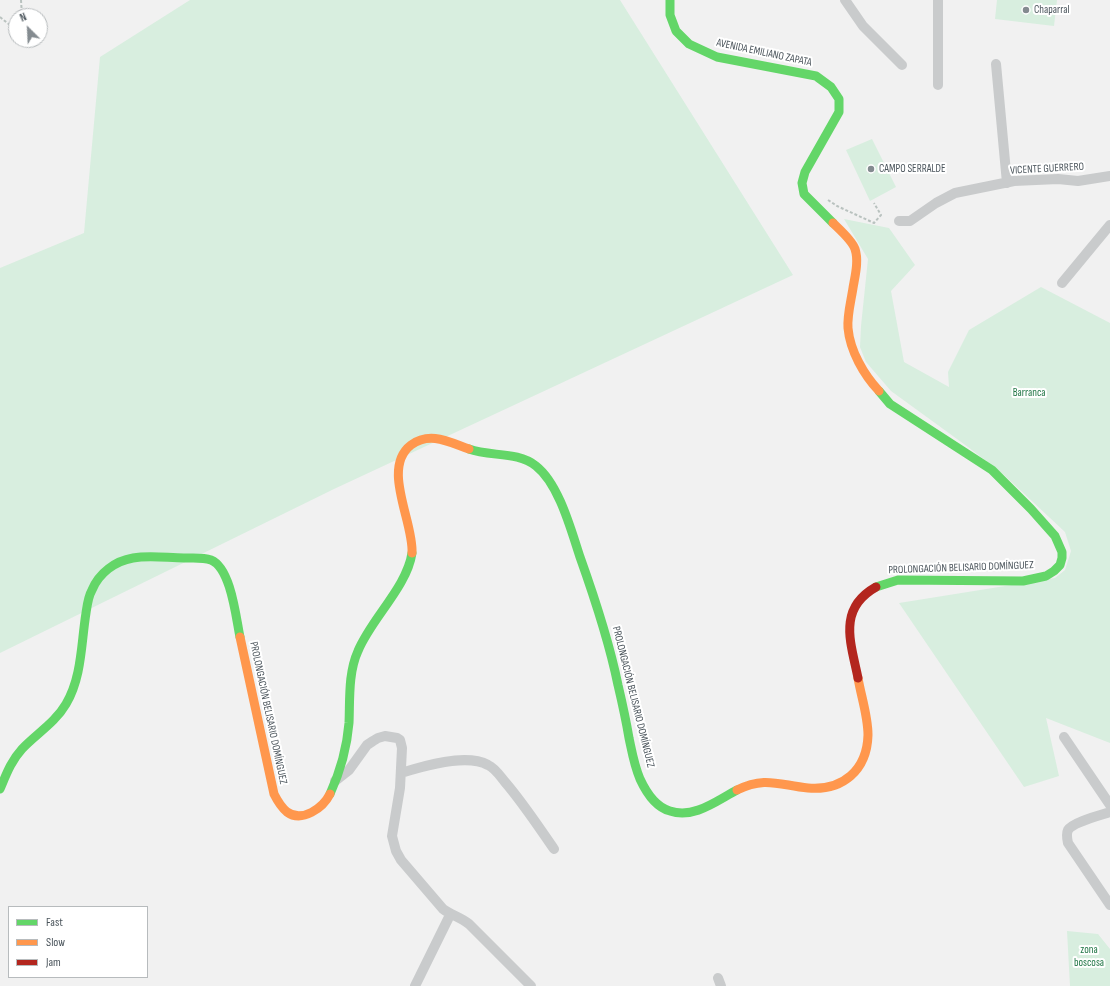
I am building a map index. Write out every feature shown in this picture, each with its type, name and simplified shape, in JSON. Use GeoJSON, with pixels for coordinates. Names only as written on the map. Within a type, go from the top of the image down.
{"type":"FeatureCollection","features":[{"type":"Feature","properties":{"kind":"main road","name":"AVENIDA EMILIANO ZAPATA"},"geometry":{"type":"LineString","coordinates":[[670,0],[670,15],[676,31],[689,44],[717,57],[816,76],[831,87],[839,99],[839,112]]}},
{"type":"Feature","properties":{"kind":"main road","name":"PROLONGACIÓN BELISARIO DOMÍNGUEZ"},"geometry":{"type":"LineString","coordinates":[[0,789],[10,765],[16,756],[58,715],[72,695],[76,681],[88,603],[92,590],[98,579],[109,568],[134,558],[201,558],[216,562],[221,566],[228,581],[271,786],[278,802],[284,809],[296,815],[313,812],[321,808],[327,802],[344,753],[350,716],[353,665],[356,654],[406,574],[411,561],[412,540],[399,479],[398,468],[400,460],[403,453],[409,446],[423,438],[431,437],[440,438],[475,451],[529,461],[544,475],[552,488],[563,511],[602,622],[618,684],[635,766],[650,796],[657,805],[672,813],[681,813],[708,806],[752,783],[770,782],[815,788],[841,784],[848,780],[854,774],[864,758],[868,734],[849,633],[851,617],[855,606],[871,589],[883,583],[898,580],[1023,581],[1035,579],[1050,574],[1060,565],[1062,552],[1055,536],[1031,509],[992,470],[890,404],[872,384],[854,353],[848,328],[857,265],[855,248],[844,234],[804,194],[802,183],[805,172],[839,112]]}},
{"type":"Feature","properties":{"kind":"street"},"geometry":{"type":"LineString","coordinates":[[845,0],[863,26],[902,65]]}},
{"type":"Feature","properties":{"kind":"street"},"geometry":{"type":"LineString","coordinates":[[938,0],[938,84]]}},
{"type":"Feature","properties":{"kind":"street"},"geometry":{"type":"LineString","coordinates":[[996,64],[1007,183]]}},
{"type":"Feature","properties":{"kind":"street","name":"VICENTE GUERRERO"},"geometry":{"type":"LineString","coordinates":[[899,221],[910,221],[936,203],[955,193],[1007,183],[1058,179],[1078,181],[1110,176]]}},
{"type":"Feature","properties":{"kind":"street"},"geometry":{"type":"LineString","coordinates":[[1062,283],[1110,225]]}},
{"type":"Feature","properties":{"kind":"street"},"geometry":{"type":"LineString","coordinates":[[335,781],[349,770],[367,745],[378,738],[385,736],[397,738],[402,744],[401,774],[392,836],[393,844],[401,860],[450,915],[469,924],[531,986]]}},
{"type":"Feature","properties":{"kind":"street"},"geometry":{"type":"LineString","coordinates":[[1064,737],[1110,805]]}},
{"type":"Feature","properties":{"kind":"street"},"geometry":{"type":"LineString","coordinates":[[401,774],[425,765],[462,760],[481,762],[489,765],[514,792],[554,848]]}},
{"type":"Feature","properties":{"kind":"street"},"geometry":{"type":"LineString","coordinates":[[1110,812],[1074,825],[1068,830],[1066,836],[1068,843],[1110,905]]}},
{"type":"Feature","properties":{"kind":"street"},"geometry":{"type":"LineString","coordinates":[[415,986],[450,915]]}},
{"type":"Feature","properties":{"kind":"path"},"geometry":{"type":"LineString","coordinates":[[0,17],[8,24]]}},
{"type":"Feature","properties":{"kind":"path"},"geometry":{"type":"LineString","coordinates":[[825,198],[837,206],[874,223],[882,215],[874,203]]}},
{"type":"Feature","properties":{"kind":"green space"},"geometry":{"type":"Polygon","coordinates":[[[190,0],[620,0],[793,275],[334,489],[0,653],[0,268],[84,233],[100,57],[190,0]]]}},
{"type":"Feature","properties":{"kind":"green space","name":"Chaparral"},"geometry":{"type":"Polygon","coordinates":[[[997,0],[1057,0],[1054,26],[995,19],[997,0]]]}},
{"type":"Feature","properties":{"kind":"green space","name":"CAMPO SERRALDE"},"geometry":{"type":"Polygon","coordinates":[[[872,139],[896,187],[870,201],[846,150],[872,139]]]}},
{"type":"Feature","properties":{"kind":"green space","name":"Barranca"},"geometry":{"type":"Polygon","coordinates":[[[844,219],[889,228],[915,265],[891,291],[904,362],[949,387],[948,372],[969,330],[1041,287],[1110,323],[1110,743],[1046,718],[1059,776],[1024,787],[899,603],[1055,578],[1065,570],[1071,551],[1065,532],[1004,475],[891,391],[866,362],[860,347],[868,259],[844,219]]]}},
{"type":"Feature","properties":{"kind":"green space","name":"zona boscosa"},"geometry":{"type":"Polygon","coordinates":[[[1067,931],[1098,934],[1110,949],[1110,986],[1070,986],[1067,931]]]}},
{"type":"Feature","properties":{"kind":"traffic: fast"},"geometry":{"type":"LineString","coordinates":[[670,0],[670,15],[676,31],[689,44],[717,57],[816,76],[831,87],[839,99],[839,112],[805,172],[802,183],[804,194],[833,223]]}},
{"type":"Feature","properties":{"kind":"traffic: fast"},"geometry":{"type":"LineString","coordinates":[[876,587],[898,580],[1023,581],[1046,576],[1060,565],[1062,558],[1062,552],[1055,536],[1031,509],[992,470],[890,404],[879,391]]}},
{"type":"Feature","properties":{"kind":"traffic: fast"},"geometry":{"type":"LineString","coordinates":[[469,449],[486,453],[512,456],[529,461],[544,474],[558,496],[568,521],[606,636],[636,769],[642,784],[655,803],[670,811],[688,813],[705,808],[737,790]]}},
{"type":"Feature","properties":{"kind":"traffic: fast"},"geometry":{"type":"LineString","coordinates":[[330,794],[340,768],[347,741],[351,677],[355,659],[371,627],[396,591],[403,578],[409,566],[412,553]]}},
{"type":"Feature","properties":{"kind":"traffic: fast"},"geometry":{"type":"LineString","coordinates":[[0,789],[9,768],[18,754],[62,711],[66,704],[78,672],[87,607],[90,596],[99,578],[114,565],[133,558],[146,557],[205,558],[211,560],[218,565],[228,583],[232,594],[240,637]]}},
{"type":"Feature","properties":{"kind":"traffic: slow"},"geometry":{"type":"LineString","coordinates":[[833,223],[851,242],[855,249],[857,258],[849,308],[849,337],[863,370],[879,391]]}},
{"type":"Feature","properties":{"kind":"traffic: slow"},"geometry":{"type":"LineString","coordinates":[[412,553],[411,540],[399,481],[399,467],[403,455],[411,445],[418,441],[432,438],[447,441],[469,449]]}},
{"type":"Feature","properties":{"kind":"traffic: slow"},"geometry":{"type":"LineString","coordinates":[[240,637],[276,799],[287,812],[299,816],[305,815],[317,809],[330,794]]}},
{"type":"Feature","properties":{"kind":"traffic: slow"},"geometry":{"type":"LineString","coordinates":[[737,790],[756,783],[764,782],[808,788],[821,788],[832,786],[851,776],[858,768],[863,758],[867,747],[868,735],[866,713],[858,678]]}},
{"type":"Feature","properties":{"kind":"traffic: jam"},"geometry":{"type":"LineString","coordinates":[[858,678],[850,640],[851,616],[856,606],[864,596],[876,587]]}},
{"type":"Feature","properties":{"kind":"place","name":"Chaparral"},"geometry":{"type":"Point","coordinates":[1026,10]}},
{"type":"Feature","properties":{"kind":"place","name":"CAMPO SERRALDE"},"geometry":{"type":"Point","coordinates":[871,169]}}]}
